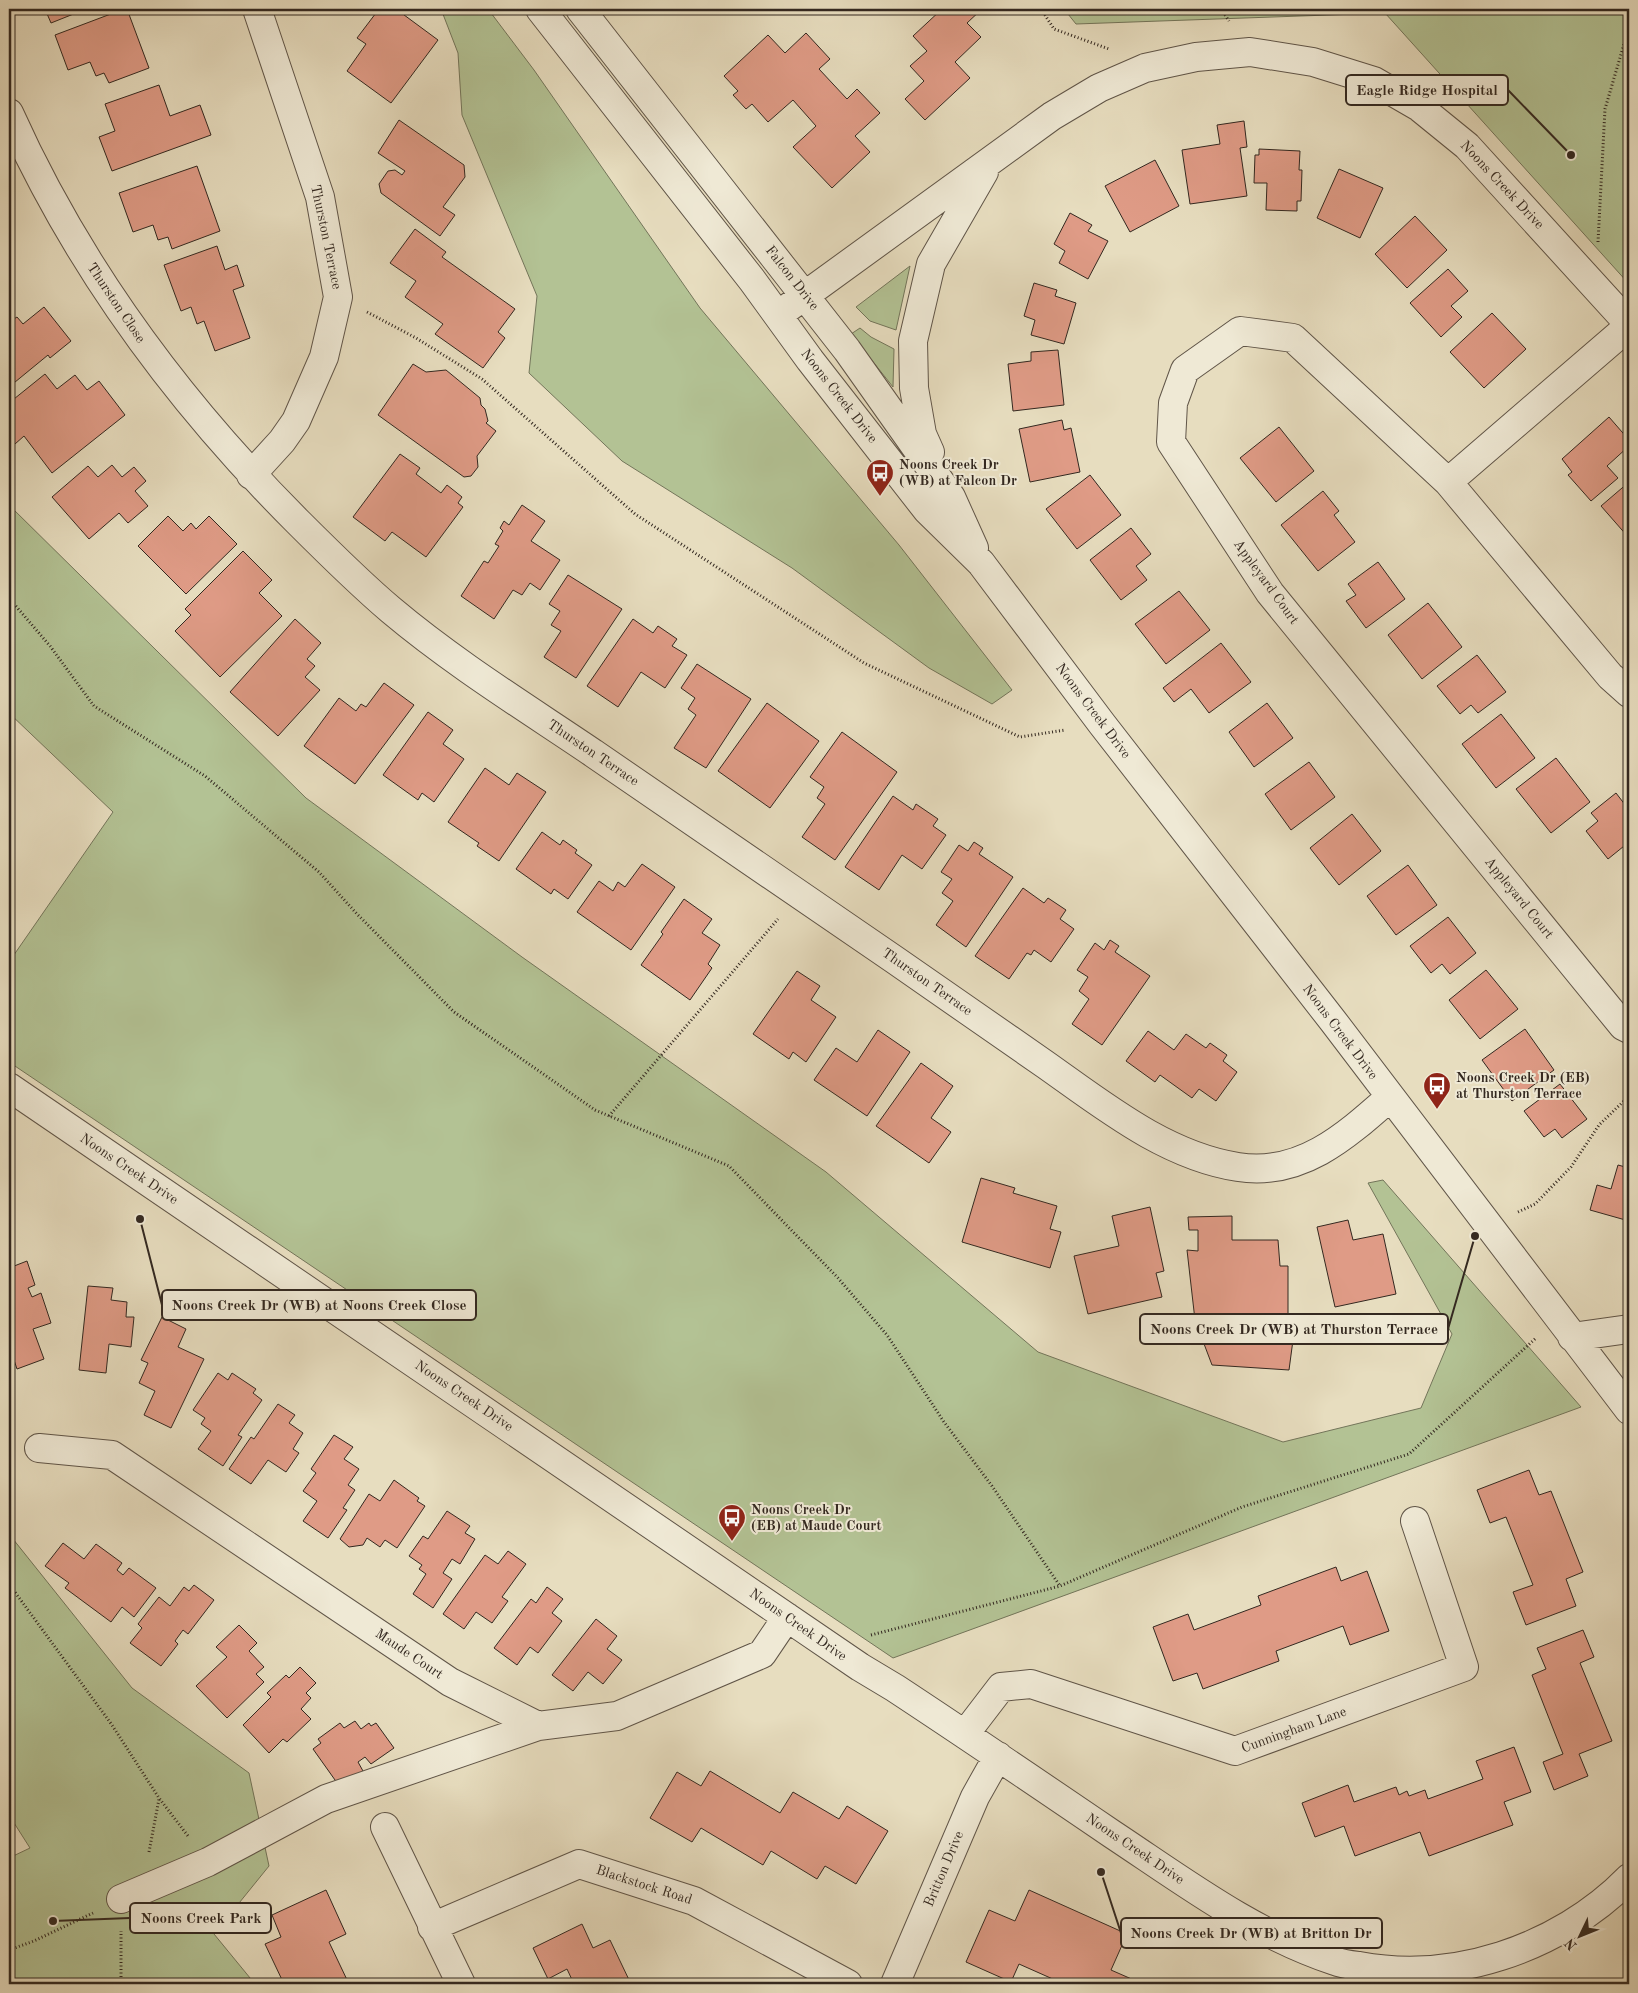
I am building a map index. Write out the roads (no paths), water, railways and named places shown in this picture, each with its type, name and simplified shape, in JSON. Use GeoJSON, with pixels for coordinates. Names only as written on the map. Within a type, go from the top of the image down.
{"type":"FeatureCollection","features":[{"type":"Feature","properties":{"kind":"street","name":"Thurston Terrace"},"geometry":{"type":"LineString","coordinates":[[257,9],[320,196],[338,297],[324,357],[296,421],[251,475],[322,546],[391,610],[479,676],[800,894],[1124,1120],[1183,1151],[1210,1161],[1240,1167],[1268,1169],[1286,1166],[1304,1160],[1352,1130],[1390,1097]]}},
{"type":"Feature","properties":{"kind":"street"},"geometry":{"type":"LineString","coordinates":[[540,9],[778,315]]}},
{"type":"Feature","properties":{"kind":"street","name":"Falcon Drive"},"geometry":{"type":"LineString","coordinates":[[580,9],[842,344],[951,497],[981,563]]}},
{"type":"Feature","properties":{"kind":"street","name":"Noons Creek Drive"},"geometry":{"type":"LineString","coordinates":[[1629,325],[1467,146],[1419,107],[1374,81],[1313,62],[1250,52],[1196,57],[1145,68],[1100,88],[1052,116],[778,315],[810,360],[927,510],[981,563],[1102,724],[1629,1410]]}},
{"type":"Feature","properties":{"kind":"street","name":"Thurston Close"},"geometry":{"type":"LineString","coordinates":[[9,113],[29,159],[97,277],[146,348],[251,475]]}},
{"type":"Feature","properties":{"kind":"street"},"geometry":{"type":"LineString","coordinates":[[951,497],[922,434],[914,388],[913,341],[931,264],[990,162]]}},
{"type":"Feature","properties":{"kind":"street"},"geometry":{"type":"LineString","coordinates":[[1448,482],[1629,325]]}},
{"type":"Feature","properties":{"kind":"street","name":"Appleyard Court"},"geometry":{"type":"LineString","coordinates":[[1629,693],[1610,676],[1448,482],[1294,338],[1240,331],[1185,370],[1172,403],[1171,442],[1270,593],[1623,1026],[1629,1029]]}},
{"type":"Feature","properties":{"kind":"street","name":"Noons Creek Drive"},"geometry":{"type":"LineString","coordinates":[[9,1087],[788,1617],[860,1668],[895,1688],[1204,1894],[1274,1937],[1336,1962],[1385,1971],[1428,1971],[1476,1964],[1520,1950],[1551,1936],[1582,1917],[1617,1891],[1629,1878]]}},
{"type":"Feature","properties":{"kind":"street"},"geometry":{"type":"LineString","coordinates":[[1565,1328],[1629,1329]]}},
{"type":"Feature","properties":{"kind":"street","name":"Maude Court"},"geometry":{"type":"LineString","coordinates":[[39,1448],[112,1455],[450,1682],[538,1726]]}},
{"type":"Feature","properties":{"kind":"street","name":"Cunningham Lane"},"geometry":{"type":"LineString","coordinates":[[965,1734],[1002,1687],[1031,1684],[1235,1751],[1464,1667],[1415,1521]]}},
{"type":"Feature","properties":{"kind":"street"},"geometry":{"type":"LineString","coordinates":[[132,1894],[208,1862],[326,1799],[538,1726],[616,1716],[762,1654],[788,1617]]}},
{"type":"Feature","properties":{"kind":"street","name":"Britton Drive"},"geometry":{"type":"LineString","coordinates":[[894,1984],[975,1797],[998,1756]]}},
{"type":"Feature","properties":{"kind":"street"},"geometry":{"type":"LineString","coordinates":[[385,1827],[461,1984]]}},
{"type":"Feature","properties":{"kind":"street","name":"Blackstock Road"},"geometry":{"type":"LineString","coordinates":[[432,1927],[579,1864],[694,1901],[848,1984]]}},
{"type":"Feature","properties":{"kind":"place","name":"Eagle Ridge Hospital"},"geometry":{"type":"Point","coordinates":[1571,155]}},
{"type":"Feature","properties":{"kind":"place","name":"Noons Creek Dr (WB) at Falcon Dr"},"geometry":{"type":"Point","coordinates":[880,497]}},
{"type":"Feature","properties":{"kind":"place","name":"Noons Creek Dr (EB) at Thurston Terrace"},"geometry":{"type":"Point","coordinates":[1437,1110]}},
{"type":"Feature","properties":{"kind":"place","name":"Noons Creek Dr (WB) at Noons Creek Close"},"geometry":{"type":"Point","coordinates":[140,1219]}},
{"type":"Feature","properties":{"kind":"place","name":"Noons Creek Dr (WB) at Thurston Terrace"},"geometry":{"type":"Point","coordinates":[1475,1236]}},
{"type":"Feature","properties":{"kind":"place","name":"Noons Creek Dr (EB) at Maude Court"},"geometry":{"type":"Point","coordinates":[732,1542]}},
{"type":"Feature","properties":{"kind":"place","name":"Noons Creek Dr (WB) at Britton Dr"},"geometry":{"type":"Point","coordinates":[1101,1872]}},
{"type":"Feature","properties":{"kind":"place","name":"Noons Creek Park"},"geometry":{"type":"Point","coordinates":[53,1921]}}]}
